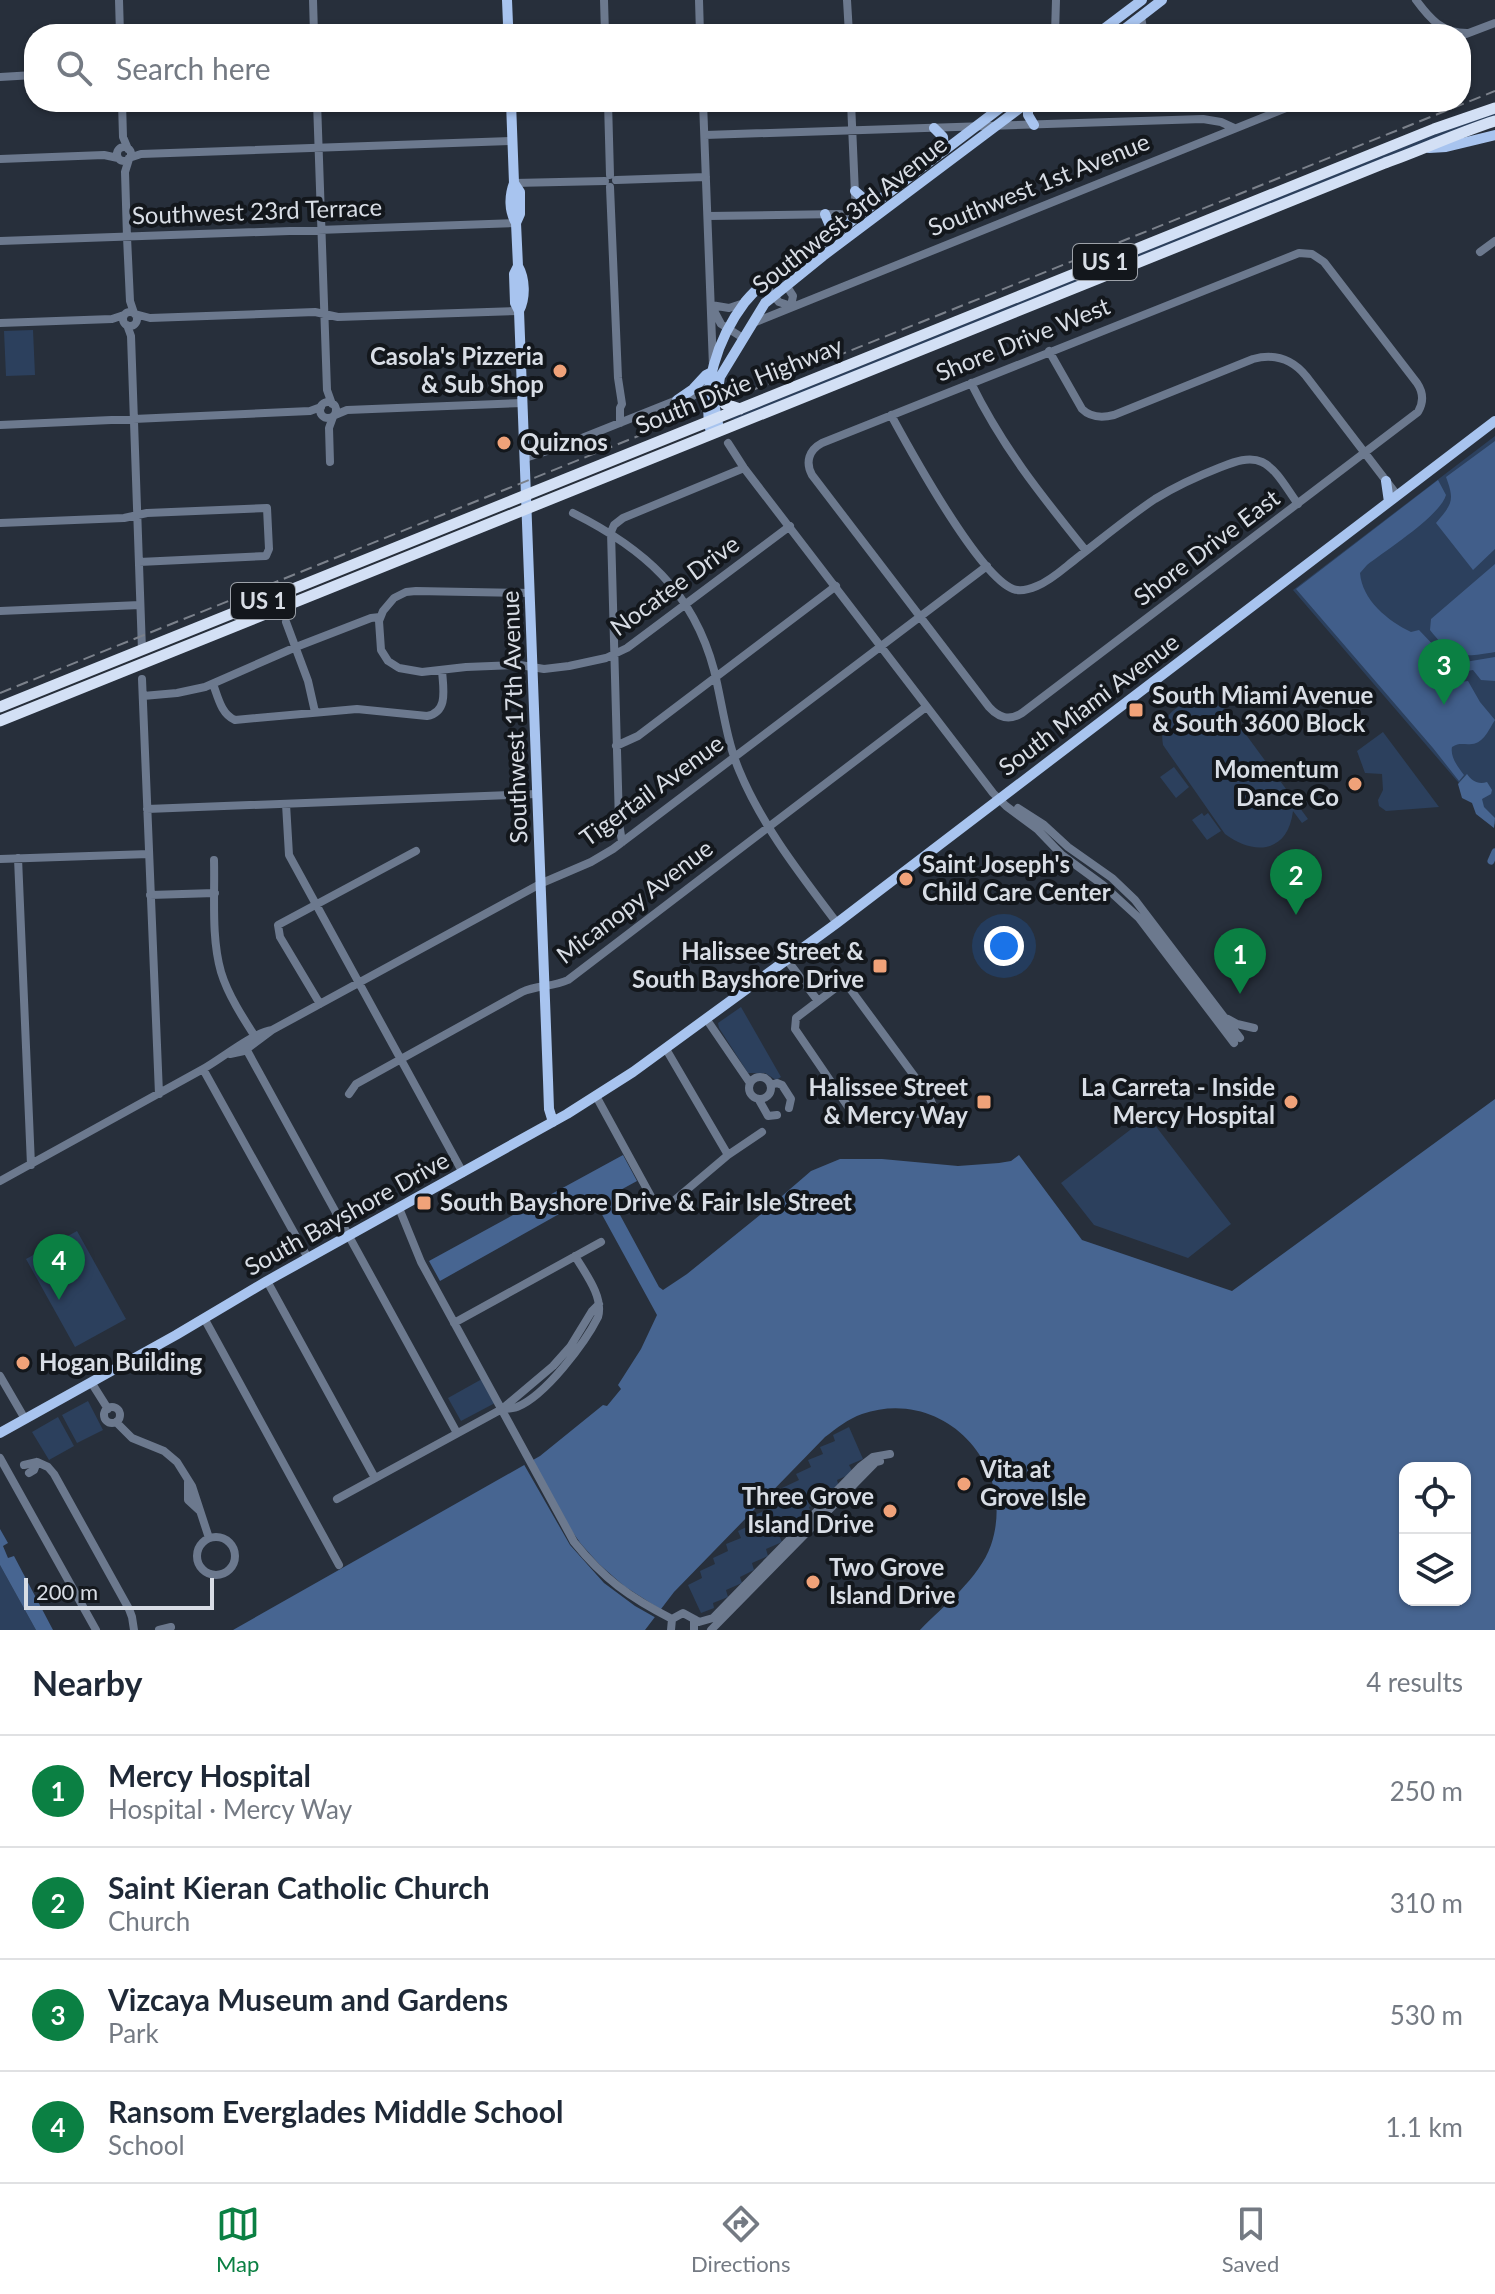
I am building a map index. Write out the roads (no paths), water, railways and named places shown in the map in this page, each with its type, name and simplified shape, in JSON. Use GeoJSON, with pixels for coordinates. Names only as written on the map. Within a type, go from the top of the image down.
{"type":"FeatureCollection","features":[{"type":"Feature","properties":{"kind":"highway","name":"South Dixie Highway"},"geometry":{"type":"LineString","coordinates":[[0,707],[1434,129],[1495,108]]}},
{"type":"Feature","properties":{"kind":"highway"},"geometry":{"type":"LineString","coordinates":[[1427,149],[1444,139],[1495,121]]}},
{"type":"Feature","properties":{"kind":"highway","name":"South Dixie Highway"},"geometry":{"type":"LineString","coordinates":[[0,721],[1355,175],[1427,149]]}},
{"type":"Feature","properties":{"kind":"highway"},"geometry":{"type":"LineString","coordinates":[[713,379],[725,404],[740,409]]}},
{"type":"Feature","properties":{"kind":"highway"},"geometry":{"type":"LineString","coordinates":[[135,666],[142,656],[142,650]]}},
{"type":"Feature","properties":{"kind":"main road"},"geometry":{"type":"LineString","coordinates":[[507,0],[509,24]]}},
{"type":"Feature","properties":{"kind":"main road"},"geometry":{"type":"LineString","coordinates":[[1110,24],[1142,0]]}},
{"type":"Feature","properties":{"kind":"main road"},"geometry":{"type":"LineString","coordinates":[[1134,24],[1162,0]]}},
{"type":"Feature","properties":{"kind":"main road","name":"Southwest 17th Avenue"},"geometry":{"type":"LineString","coordinates":[[512,112],[514,183],[510,192],[511,215],[516,223],[518,266],[514,274],[515,303],[519,311],[549,1109],[553,1122]]}},
{"type":"Feature","properties":{"kind":"main road","name":"Southwest 3rd Avenue"},"geometry":{"type":"LineString","coordinates":[[713,379],[729,329],[746,301],[831,236],[860,222],[876,202],[995,112]]}},
{"type":"Feature","properties":{"kind":"main road","name":"Southwest 3rd Avenue"},"geometry":{"type":"LineString","coordinates":[[713,379],[773,295],[860,222],[1015,112]]}},
{"type":"Feature","properties":{"kind":"main road"},"geometry":{"type":"LineString","coordinates":[[1028,112],[1034,125]]}},
{"type":"Feature","properties":{"kind":"main road"},"geometry":{"type":"LineString","coordinates":[[934,128],[943,137],[944,151]]}},
{"type":"Feature","properties":{"kind":"main road","name":"South Dixie Highway"},"geometry":{"type":"LineString","coordinates":[[1427,149],[1495,135]]}},
{"type":"Feature","properties":{"kind":"main road"},"geometry":{"type":"LineString","coordinates":[[855,191],[864,199],[876,202]]}},
{"type":"Feature","properties":{"kind":"main road"},"geometry":{"type":"LineString","coordinates":[[825,214],[831,236]]}},
{"type":"Feature","properties":{"kind":"main road"},"geometry":{"type":"LineString","coordinates":[[677,400],[706,375],[713,379]]}},
{"type":"Feature","properties":{"kind":"main road"},"geometry":{"type":"LineString","coordinates":[[713,379],[708,405],[715,433]]}},
{"type":"Feature","properties":{"kind":"main road"},"geometry":{"type":"LineString","coordinates":[[712,420],[713,379]]}},
{"type":"Feature","properties":{"kind":"main road"},"geometry":{"type":"LineString","coordinates":[[691,397],[700,398],[708,405]]}},
{"type":"Feature","properties":{"kind":"main road","name":"South Miami Avenue"},"geometry":{"type":"LineString","coordinates":[[707,1020],[1495,421]]}},
{"type":"Feature","properties":{"kind":"main road"},"geometry":{"type":"LineString","coordinates":[[1386,481],[1393,498]]}},
{"type":"Feature","properties":{"kind":"main road","name":"South Bayshore Drive"},"geometry":{"type":"LineString","coordinates":[[0,1433],[553,1122],[707,1020]]}},
{"type":"Feature","properties":{"kind":"street"},"geometry":{"type":"LineString","coordinates":[[119,0],[120,24]]}},
{"type":"Feature","properties":{"kind":"street"},"geometry":{"type":"LineString","coordinates":[[313,0],[314,24]]}},
{"type":"Feature","properties":{"kind":"street"},"geometry":{"type":"LineString","coordinates":[[604,0],[605,24]]}},
{"type":"Feature","properties":{"kind":"street"},"geometry":{"type":"LineString","coordinates":[[699,0],[700,24]]}},
{"type":"Feature","properties":{"kind":"street"},"geometry":{"type":"LineString","coordinates":[[847,0],[848,24]]}},
{"type":"Feature","properties":{"kind":"street"},"geometry":{"type":"LineString","coordinates":[[1056,0],[1058,24]]}},
{"type":"Feature","properties":{"kind":"street"},"geometry":{"type":"LineString","coordinates":[[1416,0],[1430,24]]}},
{"type":"Feature","properties":{"kind":"street"},"geometry":{"type":"LineString","coordinates":[[1119,17],[1122,24]]}},
{"type":"Feature","properties":{"kind":"street"},"geometry":{"type":"LineString","coordinates":[[1141,17],[1142,24]]}},
{"type":"Feature","properties":{"kind":"street"},"geometry":{"type":"LineString","coordinates":[[1471,32],[1495,23]]}},
{"type":"Feature","properties":{"kind":"street"},"geometry":{"type":"LineString","coordinates":[[0,77],[24,76]]}},
{"type":"Feature","properties":{"kind":"street"},"geometry":{"type":"LineString","coordinates":[[122,112],[142,650]]}},
{"type":"Feature","properties":{"kind":"street"},"geometry":{"type":"LineString","coordinates":[[317,112],[330,462]]}},
{"type":"Feature","properties":{"kind":"street"},"geometry":{"type":"LineString","coordinates":[[608,112],[620,423]]}},
{"type":"Feature","properties":{"kind":"street"},"geometry":{"type":"LineString","coordinates":[[525,458],[691,397],[713,379],[704,112]]}},
{"type":"Feature","properties":{"kind":"street"},"geometry":{"type":"LineString","coordinates":[[708,216],[825,214],[860,222],[855,191],[852,112]]}},
{"type":"Feature","properties":{"kind":"street","name":"Southwest 1st Avenue"},"geometry":{"type":"LineString","coordinates":[[751,323],[1275,112]]}},
{"type":"Feature","properties":{"kind":"street"},"geometry":{"type":"LineString","coordinates":[[705,135],[1203,119],[1234,128]]}},
{"type":"Feature","properties":{"kind":"street"},"geometry":{"type":"LineString","coordinates":[[0,159],[513,141]]}},
{"type":"Feature","properties":{"kind":"street"},"geometry":{"type":"LineString","coordinates":[[514,183],[706,177]]}},
{"type":"Feature","properties":{"kind":"street","name":"Southwest 23rd Terrace"},"geometry":{"type":"LineString","coordinates":[[0,241],[516,223]]}},
{"type":"Feature","properties":{"kind":"street"},"geometry":{"type":"LineString","coordinates":[[1480,252],[1495,241]]}},
{"type":"Feature","properties":{"kind":"street","name":"Shore Drive West"},"geometry":{"type":"LineString","coordinates":[[920,616],[810,471],[808,461],[817,446],[1287,256],[1307,253],[1324,262],[1417,383],[1422,399]]}},
{"type":"Feature","properties":{"kind":"street"},"geometry":{"type":"LineString","coordinates":[[764,285],[783,305],[791,306],[793,296],[786,285]]}},
{"type":"Feature","properties":{"kind":"street"},"geometry":{"type":"LineString","coordinates":[[711,305],[729,308],[746,301]]}},
{"type":"Feature","properties":{"kind":"street"},"geometry":{"type":"LineString","coordinates":[[711,305],[719,321],[743,338]]}},
{"type":"Feature","properties":{"kind":"street"},"geometry":{"type":"LineString","coordinates":[[0,323],[315,312],[338,317],[519,311]]}},
{"type":"Feature","properties":{"kind":"street"},"geometry":{"type":"LineString","coordinates":[[1049,351],[1082,409],[1090,415],[1101,417],[1114,415],[1253,359],[1267,356],[1286,359],[1306,376],[1386,481]]}},
{"type":"Feature","properties":{"kind":"street"},"geometry":{"type":"LineString","coordinates":[[971,383],[1013,459],[1086,551]]}},
{"type":"Feature","properties":{"kind":"street","name":"Shore Drive East"},"geometry":{"type":"LineString","coordinates":[[920,616],[989,707],[1007,718],[1022,713],[1414,416],[1422,399]]}},
{"type":"Feature","properties":{"kind":"street"},"geometry":{"type":"LineString","coordinates":[[0,425],[523,403]]}},
{"type":"Feature","properties":{"kind":"street"},"geometry":{"type":"LineString","coordinates":[[891,415],[938,496],[987,566],[1008,586],[1023,590],[1051,578],[1144,506],[1196,477],[1238,461],[1253,460],[1265,464],[1298,504]]}},
{"type":"Feature","properties":{"kind":"street"},"geometry":{"type":"LineString","coordinates":[[728,443],[926,707],[999,798],[1139,918],[1176,960],[1237,1040]]}},
{"type":"Feature","properties":{"kind":"street"},"geometry":{"type":"LineString","coordinates":[[622,842],[616,746],[611,532],[623,518],[744,468]]}},
{"type":"Feature","properties":{"kind":"street"},"geometry":{"type":"LineString","coordinates":[[0,523],[267,508],[269,549],[261,557],[139,562]]}},
{"type":"Feature","properties":{"kind":"street"},"geometry":{"type":"LineString","coordinates":[[573,513],[611,532],[650,563],[686,605],[699,629],[715,677],[735,757],[747,788],[768,827],[837,923]]}},
{"type":"Feature","properties":{"kind":"street","name":"Nocatee Drive"},"geometry":{"type":"LineString","coordinates":[[380,617],[381,650],[391,663],[411,672],[520,665],[544,669],[569,666],[613,656],[638,641],[790,526]]}},
{"type":"Feature","properties":{"kind":"street","name":"Tigertail Avenue"},"geometry":{"type":"LineString","coordinates":[[0,1181],[244,1047],[262,1032],[272,1030],[542,883],[591,862],[622,842],[987,566]]}},
{"type":"Feature","properties":{"kind":"street"},"geometry":{"type":"LineString","coordinates":[[616,746],[633,739],[836,586]]}},
{"type":"Feature","properties":{"kind":"street"},"geometry":{"type":"LineString","coordinates":[[143,696],[185,692],[213,684],[296,647],[380,617],[391,601],[410,591],[530,593]]}},
{"type":"Feature","properties":{"kind":"street"},"geometry":{"type":"LineString","coordinates":[[0,611],[140,605]]}},
{"type":"Feature","properties":{"kind":"street"},"geometry":{"type":"LineString","coordinates":[[286,622],[315,712]]}},
{"type":"Feature","properties":{"kind":"street"},"geometry":{"type":"LineString","coordinates":[[213,684],[223,710],[232,719],[357,709],[419,716],[434,715],[439,711],[443,703],[442,670]]}},
{"type":"Feature","properties":{"kind":"street"},"geometry":{"type":"LineString","coordinates":[[142,679],[159,1094]]}},
{"type":"Feature","properties":{"kind":"street","name":"Micanopy Avenue"},"geometry":{"type":"LineString","coordinates":[[349,1094],[356,1084],[522,992],[535,986],[568,980],[926,707]]}},
{"type":"Feature","properties":{"kind":"street"},"geometry":{"type":"LineString","coordinates":[[147,809],[537,794]]}},
{"type":"Feature","properties":{"kind":"street"},"geometry":{"type":"LineString","coordinates":[[999,798],[1037,820],[1113,880],[1149,915],[1176,960]]}},
{"type":"Feature","properties":{"kind":"street"},"geometry":{"type":"LineString","coordinates":[[286,804],[289,855],[463,1173]]}},
{"type":"Feature","properties":{"kind":"street"},"geometry":{"type":"LineString","coordinates":[[1062,855],[1066,845]]}},
{"type":"Feature","properties":{"kind":"street"},"geometry":{"type":"LineString","coordinates":[[320,1004],[280,937],[278,929],[282,922],[416,851]]}},
{"type":"Feature","properties":{"kind":"street"},"geometry":{"type":"LineString","coordinates":[[0,859],[149,854]]}},
{"type":"Feature","properties":{"kind":"street"},"geometry":{"type":"LineString","coordinates":[[18,858],[31,1165]]}},
{"type":"Feature","properties":{"kind":"street"},"geometry":{"type":"LineString","coordinates":[[214,860],[221,969],[229,991],[256,1038]]}},
{"type":"Feature","properties":{"kind":"street"},"geometry":{"type":"LineString","coordinates":[[1103,885],[1113,880]]}},
{"type":"Feature","properties":{"kind":"street"},"geometry":{"type":"LineString","coordinates":[[150,895],[215,893]]}},
{"type":"Feature","properties":{"kind":"street"},"geometry":{"type":"LineString","coordinates":[[787,960],[818,1001]]}},
{"type":"Feature","properties":{"kind":"street"},"geometry":{"type":"LineString","coordinates":[[936,1113],[929,1096],[848,986],[838,986],[798,1016],[795,1029],[854,1114],[958,1113]]}},
{"type":"Feature","properties":{"kind":"street"},"geometry":{"type":"LineString","coordinates":[[1219,1015],[1254,1028]]}},
{"type":"Feature","properties":{"kind":"street"},"geometry":{"type":"LineString","coordinates":[[707,1020],[750,1083]]}},
{"type":"Feature","properties":{"kind":"street"},"geometry":{"type":"LineString","coordinates":[[244,1047],[457,1433]]}},
{"type":"Feature","properties":{"kind":"street"},"geometry":{"type":"LineString","coordinates":[[666,1049],[728,1155]]}},
{"type":"Feature","properties":{"kind":"street"},"geometry":{"type":"LineString","coordinates":[[203,1069],[308,1258]]}},
{"type":"Feature","properties":{"kind":"street"},"geometry":{"type":"LineString","coordinates":[[771,1085],[763,1077],[754,1079],[749,1089],[768,1116],[777,1115]]}},
{"type":"Feature","properties":{"kind":"street"},"geometry":{"type":"LineString","coordinates":[[759,1100],[769,1096],[771,1085]]}},
{"type":"Feature","properties":{"kind":"street"},"geometry":{"type":"LineString","coordinates":[[771,1085],[782,1085],[791,1099],[789,1108]]}},
{"type":"Feature","properties":{"kind":"street"},"geometry":{"type":"LineString","coordinates":[[596,1096],[654,1202],[661,1207],[668,1205],[728,1155],[762,1132]]}},
{"type":"Feature","properties":{"kind":"street"},"geometry":{"type":"LineString","coordinates":[[399,1208],[418,1256],[562,1524],[589,1561],[622,1591],[672,1619]]}},
{"type":"Feature","properties":{"kind":"street"},"geometry":{"type":"LineString","coordinates":[[454,1323],[601,1242]]}},
{"type":"Feature","properties":{"kind":"street"},"geometry":{"type":"LineString","coordinates":[[337,1499],[502,1409],[524,1403],[566,1364],[600,1312],[596,1294],[575,1256]]}},
{"type":"Feature","properties":{"kind":"street"},"geometry":{"type":"LineString","coordinates":[[267,1281],[375,1478]]}},
{"type":"Feature","properties":{"kind":"street"},"geometry":{"type":"LineString","coordinates":[[204,1318],[339,1565]]}},
{"type":"Feature","properties":{"kind":"street"},"geometry":{"type":"LineString","coordinates":[[0,1376],[25,1419]]}},
{"type":"Feature","properties":{"kind":"street"},"geometry":{"type":"LineString","coordinates":[[91,1382],[108,1409],[104,1414],[106,1420],[116,1422],[132,1438],[170,1455],[181,1467],[209,1538]]}},
{"type":"Feature","properties":{"kind":"street"},"geometry":{"type":"LineString","coordinates":[[672,1619],[683,1613],[699,1622],[713,1618],[860,1467],[873,1457],[890,1454],[891,1460],[876,1462],[711,1630]]}},
{"type":"Feature","properties":{"kind":"street"},"geometry":{"type":"LineString","coordinates":[[0,1458],[96,1630]]}},
{"type":"Feature","properties":{"kind":"street"},"geometry":{"type":"LineString","coordinates":[[10,1477],[37,1462],[50,1469],[131,1613],[134,1630]]}},
{"type":"Feature","properties":{"kind":"street"},"geometry":{"type":"LineString","coordinates":[[209,1538],[225,1538],[235,1550],[233,1565],[221,1574],[207,1573],[198,1562],[198,1548],[209,1538]]}},
{"type":"Feature","properties":{"kind":"street"},"geometry":{"type":"LineString","coordinates":[[671,1630],[672,1619]]}},
{"type":"Feature","properties":{"kind":"street"},"geometry":{"type":"LineString","coordinates":[[694,1619],[694,1630]]}},
{"type":"Feature","properties":{"kind":"street"},"geometry":{"type":"LineString","coordinates":[[84,1629],[89,1620]]}},
{"type":"Feature","properties":{"kind":"street"},"geometry":{"type":"LineString","coordinates":[[159,1630],[171,1627]]}},
{"type":"Feature","properties":{"kind":"waterway"},"geometry":{"type":"LineString","coordinates":[[1491,861],[1495,852]]}},
{"type":"Feature","properties":{"kind":"railway"},"geometry":{"type":"LineString","coordinates":[[1471,101],[1495,91]]}},
{"type":"Feature","properties":{"kind":"railway"},"geometry":{"type":"LineString","coordinates":[[0,693],[1443,112]]}},
{"type":"Feature","properties":{"kind":"place","name":"Casola's Pizzeria & Sub Shop"},"geometry":{"type":"Point","coordinates":[560,371]}},
{"type":"Feature","properties":{"kind":"place","name":"Quiznos"},"geometry":{"type":"Point","coordinates":[504,443]}},
{"type":"Feature","properties":{"kind":"place","name":"Vizcaya Museum and Gardens"},"geometry":{"type":"Point","coordinates":[1444,705]}},
{"type":"Feature","properties":{"kind":"place","name":"South Miami Avenue & South 3600 Block"},"geometry":{"type":"Point","coordinates":[1136,710]}},
{"type":"Feature","properties":{"kind":"place","name":"Momentum Dance Co"},"geometry":{"type":"Point","coordinates":[1355,784]}},
{"type":"Feature","properties":{"kind":"place","name":"Saint Joseph's Child Care Center"},"geometry":{"type":"Point","coordinates":[906,879]}},
{"type":"Feature","properties":{"kind":"place","name":"Saint Kieran Catholic Church"},"geometry":{"type":"Point","coordinates":[1296,915]}},
{"type":"Feature","properties":{"kind":"place","name":"Halissee Street & South Bayshore Drive"},"geometry":{"type":"Point","coordinates":[880,966]}},
{"type":"Feature","properties":{"kind":"place","name":"Mercy Hospital"},"geometry":{"type":"Point","coordinates":[1240,994]}},
{"type":"Feature","properties":{"kind":"place","name":"Halissee Street & Mercy Way"},"geometry":{"type":"Point","coordinates":[984,1102]}},
{"type":"Feature","properties":{"kind":"place","name":"La Carreta - Inside Mercy Hospital"},"geometry":{"type":"Point","coordinates":[1291,1102]}},
{"type":"Feature","properties":{"kind":"place","name":"South Bayshore Drive & Fair Isle Street"},"geometry":{"type":"Point","coordinates":[424,1203]}},
{"type":"Feature","properties":{"kind":"place","name":"Ransom Everglades Middle School"},"geometry":{"type":"Point","coordinates":[59,1300]}},
{"type":"Feature","properties":{"kind":"place","name":"Hogan Building"},"geometry":{"type":"Point","coordinates":[23,1363]}},
{"type":"Feature","properties":{"kind":"place","name":"Vita at Grove Isle"},"geometry":{"type":"Point","coordinates":[964,1484]}},
{"type":"Feature","properties":{"kind":"place","name":"Three Grove Island Drive"},"geometry":{"type":"Point","coordinates":[890,1511]}},
{"type":"Feature","properties":{"kind":"place","name":"Two Grove Island Drive"},"geometry":{"type":"Point","coordinates":[813,1582]}}]}
